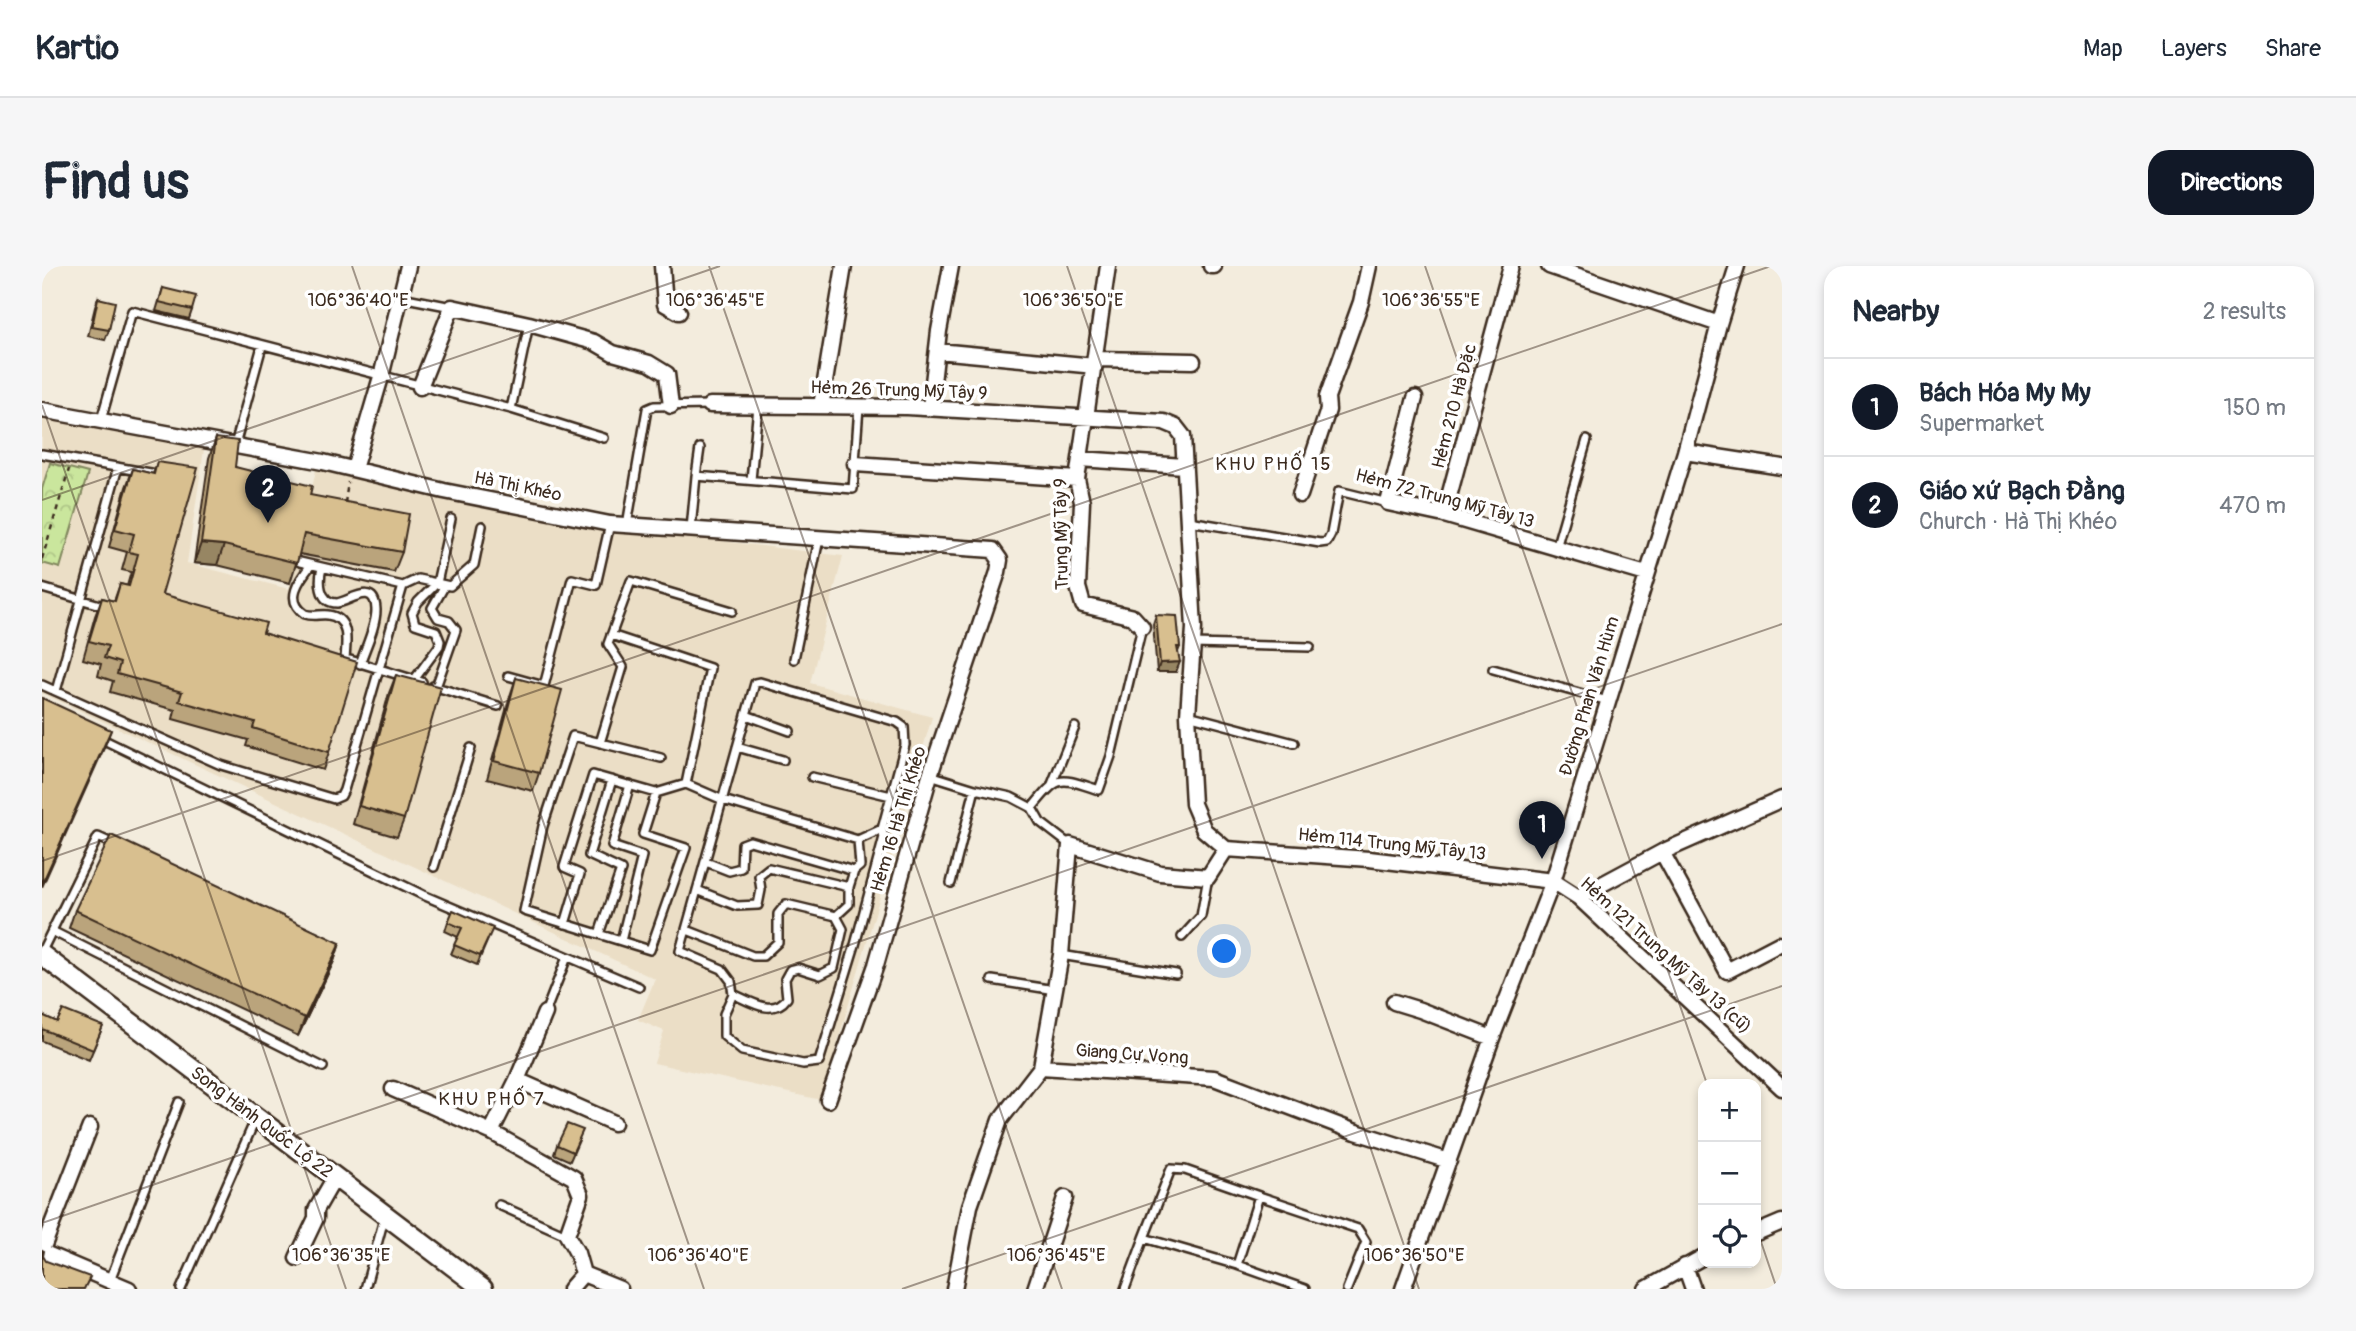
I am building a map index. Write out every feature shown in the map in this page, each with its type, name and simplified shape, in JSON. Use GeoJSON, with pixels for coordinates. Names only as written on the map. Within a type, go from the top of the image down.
{"type":"FeatureCollection","features":[{"type":"Feature","properties":{"kind":"street"},"geometry":{"type":"LineString","coordinates":[[352,469],[381,377],[408,266]]}},
{"type":"Feature","properties":{"kind":"street"},"geometry":{"type":"LineString","coordinates":[[662,266],[665,303],[680,312]]}},
{"type":"Feature","properties":{"kind":"street"},"geometry":{"type":"LineString","coordinates":[[821,406],[844,266]]}},
{"type":"Feature","properties":{"kind":"street"},"geometry":{"type":"LineString","coordinates":[[930,408],[939,331],[951,266]]}},
{"type":"Feature","properties":{"kind":"street","name":"Trung Mỹ Tây 9"},"geometry":{"type":"LineString","coordinates":[[1108,266],[1076,479],[1082,502],[1078,587],[1083,605],[1133,617],[1142,627]]}},
{"type":"Feature","properties":{"kind":"street"},"geometry":{"type":"LineString","coordinates":[[1300,495],[1328,410],[1326,397],[1361,302],[1369,266]]}},
{"type":"Feature","properties":{"kind":"street","name":"Hẻm 210 Hà Đặc"},"geometry":{"type":"LineString","coordinates":[[1444,515],[1511,266]]}},
{"type":"Feature","properties":{"kind":"street"},"geometry":{"type":"LineString","coordinates":[[1549,266],[1719,324]]}},
{"type":"Feature","properties":{"kind":"street","name":"Đường Phan Văn Hùm"},"geometry":{"type":"LineString","coordinates":[[1403,1289],[1492,1038],[1553,881],[1685,452],[1737,266]]}},
{"type":"Feature","properties":{"kind":"street"},"geometry":{"type":"LineString","coordinates":[[420,387],[452,307],[594,342],[613,353],[649,363],[667,374],[671,406]]}},
{"type":"Feature","properties":{"kind":"street"},"geometry":{"type":"LineString","coordinates":[[938,351],[1095,363],[1193,361]]}},
{"type":"Feature","properties":{"kind":"street"},"geometry":{"type":"LineString","coordinates":[[1388,503],[1415,398]]}},
{"type":"Feature","properties":{"kind":"street","name":"Hẻm 26 Trung Mỹ Tây 9"},"geometry":{"type":"LineString","coordinates":[[710,405],[930,408],[1164,422],[1176,426],[1183,436],[1184,466]]}},
{"type":"Feature","properties":{"kind":"street","name":"Hà Thị Khéo"},"geometry":{"type":"LineString","coordinates":[[42,410],[235,445],[610,524],[993,550]]}},
{"type":"Feature","properties":{"kind":"street"},"geometry":{"type":"LineString","coordinates":[[1685,452],[1782,467]]}},
{"type":"Feature","properties":{"kind":"street"},"geometry":{"type":"LineString","coordinates":[[954,1289],[970,1206],[1000,1120],[1041,1067],[1061,955],[1070,845],[1160,873],[1208,877],[1226,849],[1203,830],[1193,804],[1188,715],[1194,644],[1184,466],[1080,459]]}},
{"type":"Feature","properties":{"kind":"street"},"geometry":{"type":"LineString","coordinates":[[855,464],[1076,479]]}},
{"type":"Feature","properties":{"kind":"street","name":"Hẻm 72 Trung Mỹ Tây 13"},"geometry":{"type":"LineString","coordinates":[[1388,503],[1444,515],[1646,574]]}},
{"type":"Feature","properties":{"kind":"street","name":"Hẻm 16 Hà Thị Khéo"},"geometry":{"type":"LineString","coordinates":[[828,1100],[876,965],[930,775],[998,572],[1000,560],[993,550]]}},
{"type":"Feature","properties":{"kind":"street"},"geometry":{"type":"LineString","coordinates":[[1578,897],[1662,852],[1782,799]]}},
{"type":"Feature","properties":{"kind":"street","name":"Hẻm 114 Trung Mỹ Tây 13"},"geometry":{"type":"LineString","coordinates":[[1226,849],[1368,859],[1553,881]]}},
{"type":"Feature","properties":{"kind":"street"},"geometry":{"type":"LineString","coordinates":[[1662,852],[1727,971],[1779,944]]}},
{"type":"Feature","properties":{"kind":"street","name":"Hẻm 121 Trung Mỹ Tây 13 (cũ)"},"geometry":{"type":"LineString","coordinates":[[1553,881],[1578,897],[1782,1088]]}},
{"type":"Feature","properties":{"kind":"street","name":"Song Hành Quốc Lộ 22"},"geometry":{"type":"LineString","coordinates":[[42,953],[477,1287]]}},
{"type":"Feature","properties":{"kind":"street"},"geometry":{"type":"LineString","coordinates":[[1394,1002],[1492,1038]]}},
{"type":"Feature","properties":{"kind":"street"},"geometry":{"type":"LineString","coordinates":[[491,1132],[517,1080],[545,1013]]}},
{"type":"Feature","properties":{"kind":"street","name":"Giang Cự Vọng"},"geometry":{"type":"LineString","coordinates":[[1041,1067],[1214,1078],[1356,1132],[1449,1161]]}},
{"type":"Feature","properties":{"kind":"street"},"geometry":{"type":"LineString","coordinates":[[517,1080],[614,1123]]}},
{"type":"Feature","properties":{"kind":"street"},"geometry":{"type":"LineString","coordinates":[[393,1089],[491,1132],[574,1178],[581,1195],[567,1236],[577,1253],[583,1274]]}},
{"type":"Feature","properties":{"kind":"street"},"geometry":{"type":"LineString","coordinates":[[90,1127],[42,1251],[120,1286]]}},
{"type":"Feature","properties":{"kind":"street"},"geometry":{"type":"LineString","coordinates":[[298,1258],[316,1218],[316,1210],[335,1177]]}},
{"type":"Feature","properties":{"kind":"street"},"geometry":{"type":"LineString","coordinates":[[1035,1289],[1065,1198]]}},
{"type":"Feature","properties":{"kind":"street"},"geometry":{"type":"LineString","coordinates":[[1761,1231],[1782,1222]]}},
{"type":"Feature","properties":{"kind":"street"},"geometry":{"type":"LineString","coordinates":[[1646,1289],[1698,1260]]}},
{"type":"Feature","properties":{"kind":"street"},"geometry":{"type":"LineString","coordinates":[[1685,1266],[1693,1289]]}},
{"type":"Feature","properties":{"kind":"street"},"geometry":{"type":"LineString","coordinates":[[570,1289],[583,1274]]}},
{"type":"Feature","properties":{"kind":"street"},"geometry":{"type":"LineString","coordinates":[[583,1274],[620,1289]]}},
{"type":"Feature","properties":{"kind":"lane"},"geometry":{"type":"LineString","coordinates":[[401,297],[452,307]]}},
{"type":"Feature","properties":{"kind":"lane"},"geometry":{"type":"LineString","coordinates":[[101,420],[132,311],[511,409],[604,438]]}},
{"type":"Feature","properties":{"kind":"lane"},"geometry":{"type":"LineString","coordinates":[[511,409],[529,324]]}},
{"type":"Feature","properties":{"kind":"lane"},"geometry":{"type":"LineString","coordinates":[[235,445],[262,346]]}},
{"type":"Feature","properties":{"kind":"lane"},"geometry":{"type":"LineString","coordinates":[[627,525],[647,409],[654,406],[710,405]]}},
{"type":"Feature","properties":{"kind":"lane"},"geometry":{"type":"LineString","coordinates":[[751,480],[758,406]]}},
{"type":"Feature","properties":{"kind":"lane"},"geometry":{"type":"LineString","coordinates":[[696,476],[853,489],[859,407]]}},
{"type":"Feature","properties":{"kind":"lane"},"geometry":{"type":"LineString","coordinates":[[1556,548],[1587,440]]}},
{"type":"Feature","properties":{"kind":"lane"},"geometry":{"type":"LineString","coordinates":[[691,530],[700,448]]}},
{"type":"Feature","properties":{"kind":"lane"},"geometry":{"type":"LineString","coordinates":[[42,454],[176,478]]}},
{"type":"Feature","properties":{"kind":"lane"},"geometry":{"type":"LineString","coordinates":[[56,691],[118,467]]}},
{"type":"Feature","properties":{"kind":"lane","name":"Hẻm 72 Trung Mỹ Tây 13"},"geometry":{"type":"LineString","coordinates":[[1189,521],[1320,543],[1327,542],[1331,534],[1339,491],[1388,503]]}},
{"type":"Feature","properties":{"kind":"lane"},"geometry":{"type":"LineString","coordinates":[[436,687],[456,630],[449,621],[438,618],[432,608],[441,584],[451,519]]}},
{"type":"Feature","properties":{"kind":"lane"},"geometry":{"type":"LineString","coordinates":[[508,676],[544,686],[572,579],[596,585],[610,524]]}},
{"type":"Feature","properties":{"kind":"lane"},"geometry":{"type":"LineString","coordinates":[[300,562],[403,586],[418,579],[450,586],[474,565],[482,526]]}},
{"type":"Feature","properties":{"kind":"lane"},"geometry":{"type":"LineString","coordinates":[[794,659],[819,539]]}},
{"type":"Feature","properties":{"kind":"lane"},"geometry":{"type":"LineString","coordinates":[[311,565],[296,586],[295,603],[305,614],[329,615],[343,624],[346,630],[345,659]]}},
{"type":"Feature","properties":{"kind":"lane"},"geometry":{"type":"LineString","coordinates":[[323,568],[318,580],[320,589],[330,601],[336,603],[364,594],[369,596],[376,606],[360,664]]}},
{"type":"Feature","properties":{"kind":"lane"},"geometry":{"type":"LineString","coordinates":[[600,743],[623,667],[608,644],[631,582],[732,611]]}},
{"type":"Feature","properties":{"kind":"lane"},"geometry":{"type":"LineString","coordinates":[[414,680],[440,641],[436,631],[415,624],[412,613],[418,603],[441,584]]}},
{"type":"Feature","properties":{"kind":"lane"},"geometry":{"type":"LineString","coordinates":[[42,685],[220,765],[334,799],[341,796],[344,790],[403,586]]}},
{"type":"Feature","properties":{"kind":"lane"},"geometry":{"type":"LineString","coordinates":[[42,588],[107,607]]}},
{"type":"Feature","properties":{"kind":"lane","name":"Trung Mỹ Tây 9"},"geometry":{"type":"LineString","coordinates":[[1052,784],[1067,780],[1099,790],[1111,756],[1142,627]]}},
{"type":"Feature","properties":{"kind":"lane"},"geometry":{"type":"LineString","coordinates":[[611,635],[709,668],[686,784]]}},
{"type":"Feature","properties":{"kind":"lane"},"geometry":{"type":"LineString","coordinates":[[1194,644],[1310,647]]}},
{"type":"Feature","properties":{"kind":"lane"},"geometry":{"type":"LineString","coordinates":[[332,655],[498,706]]}},
{"type":"Feature","properties":{"kind":"lane"},"geometry":{"type":"LineString","coordinates":[[1493,669],[1608,701]]}},
{"type":"Feature","properties":{"kind":"lane"},"geometry":{"type":"LineString","coordinates":[[760,682],[897,722],[904,727],[905,745],[882,829],[884,837],[855,944],[818,1062],[803,1064],[742,1051],[724,1035],[724,1014],[733,993],[731,981],[722,969],[680,951],[737,747],[755,683],[760,682]]}},
{"type":"Feature","properties":{"kind":"lane"},"geometry":{"type":"LineString","coordinates":[[746,715],[790,731]]}},
{"type":"Feature","properties":{"kind":"lane"},"geometry":{"type":"LineString","coordinates":[[1188,715],[1294,743]]}},
{"type":"Feature","properties":{"kind":"lane"},"geometry":{"type":"LineString","coordinates":[[1032,808],[1052,784],[1075,727]]}},
{"type":"Feature","properties":{"kind":"lane"},"geometry":{"type":"LineString","coordinates":[[93,735],[423,895],[639,987]]}},
{"type":"Feature","properties":{"kind":"lane"},"geometry":{"type":"LineString","coordinates":[[656,793],[643,834],[686,848],[650,950],[524,911],[544,826],[573,736],[661,758]]}},
{"type":"Feature","properties":{"kind":"lane"},"geometry":{"type":"LineString","coordinates":[[737,747],[783,761]]}},
{"type":"Feature","properties":{"kind":"lane"},"geometry":{"type":"LineString","coordinates":[[434,867],[471,748]]}},
{"type":"Feature","properties":{"kind":"lane"},"geometry":{"type":"LineString","coordinates":[[565,924],[580,874],[564,867],[593,775],[656,793],[686,784],[723,800],[858,840],[882,829]]}},
{"type":"Feature","properties":{"kind":"lane"},"geometry":{"type":"LineString","coordinates":[[930,775],[1011,797],[1032,808],[1040,822],[1070,845]]}},
{"type":"Feature","properties":{"kind":"lane"},"geometry":{"type":"LineString","coordinates":[[812,777],[891,796]]}},
{"type":"Feature","properties":{"kind":"lane"},"geometry":{"type":"LineString","coordinates":[[599,934],[621,870],[589,855],[612,780]]}},
{"type":"Feature","properties":{"kind":"lane"},"geometry":{"type":"LineString","coordinates":[[621,941],[642,856],[612,846],[630,785]]}},
{"type":"Feature","properties":{"kind":"lane"},"geometry":{"type":"LineString","coordinates":[[951,883],[975,789]]}},
{"type":"Feature","properties":{"kind":"lane"},"geometry":{"type":"LineString","coordinates":[[42,953],[98,837],[124,849]]}},
{"type":"Feature","properties":{"kind":"lane"},"geometry":{"type":"LineString","coordinates":[[836,916],[849,904],[849,887],[854,871],[860,866],[858,840]]}},
{"type":"Feature","properties":{"kind":"lane"},"geometry":{"type":"LineString","coordinates":[[706,862],[729,871],[741,868],[742,844],[750,841],[854,871]]}},
{"type":"Feature","properties":{"kind":"lane"},"geometry":{"type":"LineString","coordinates":[[697,890],[737,906],[758,905],[761,890],[759,876],[769,868],[849,887]]}},
{"type":"Feature","properties":{"kind":"lane"},"geometry":{"type":"LineString","coordinates":[[1182,937],[1201,916],[1208,877]]}},
{"type":"Feature","properties":{"kind":"lane"},"geometry":{"type":"LineString","coordinates":[[687,930],[753,956],[764,956],[778,942],[778,914],[786,904],[836,916],[843,929],[834,968],[820,975],[798,968],[790,970],[785,979],[787,998],[782,1005],[766,1009],[733,993]]}},
{"type":"Feature","properties":{"kind":"lane"},"geometry":{"type":"LineString","coordinates":[[52,931],[323,1067]]}},
{"type":"Feature","properties":{"kind":"lane"},"geometry":{"type":"LineString","coordinates":[[1061,955],[1176,974]]}},
{"type":"Feature","properties":{"kind":"lane"},"geometry":{"type":"LineString","coordinates":[[545,1013],[567,957]]}},
{"type":"Feature","properties":{"kind":"lane"},"geometry":{"type":"LineString","coordinates":[[992,980],[1055,990]]}},
{"type":"Feature","properties":{"kind":"lane"},"geometry":{"type":"LineString","coordinates":[[120,1286],[179,1102]]}},
{"type":"Feature","properties":{"kind":"lane"},"geometry":{"type":"LineString","coordinates":[[181,1289],[257,1118]]}},
{"type":"Feature","properties":{"kind":"lane"},"geometry":{"type":"LineString","coordinates":[[1125,1289],[1171,1169],[1185,1170],[1358,1229],[1366,1242],[1347,1289]]}},
{"type":"Feature","properties":{"kind":"lane"},"geometry":{"type":"LineString","coordinates":[[1237,1265],[1259,1196]]}},
{"type":"Feature","properties":{"kind":"lane"},"geometry":{"type":"LineString","coordinates":[[499,1205],[567,1236]]}},
{"type":"Feature","properties":{"kind":"lane"},"geometry":{"type":"LineString","coordinates":[[365,1289],[385,1215]]}},
{"type":"Feature","properties":{"kind":"lane"},"geometry":{"type":"LineString","coordinates":[[1144,1238],[1237,1265],[1305,1289]]}},
{"type":"Feature","properties":{"kind":"path"},"geometry":{"type":"LineString","coordinates":[[42,559],[72,458]]}},
{"type":"Feature","properties":{"kind":"path"},"geometry":{"type":"LineString","coordinates":[[343,511],[352,469]]}},
{"type":"Feature","properties":{"kind":"shaded area"},"geometry":{"type":"Polygon","coordinates":[[[42,417],[205,443],[187,563],[289,589],[317,466],[591,525],[843,556],[810,683],[932,717],[821,1100],[654,1063],[664,1031],[638,1020],[655,979],[42,693],[42,417]]]}},
{"type":"Feature","properties":{"kind":"green space"},"geometry":{"type":"Polygon","coordinates":[[[50,463],[88,473],[60,568],[42,563],[42,489],[50,463]]]}},
{"type":"Feature","properties":{"kind":"building"},"geometry":{"type":"Polygon","coordinates":[[[163,288],[196,296],[192,310],[159,302],[163,288]]]}},
{"type":"Feature","properties":{"kind":"building"},"geometry":{"type":"Polygon","coordinates":[[[98,298],[115,302],[109,330],[92,327],[98,298]]]}},
{"type":"Feature","properties":{"kind":"building"},"geometry":{"type":"Polygon","coordinates":[[[216,438],[238,441],[235,467],[312,486],[310,495],[409,514],[402,552],[304,534],[297,563],[224,545],[201,543],[216,438]]]}},
{"type":"Feature","properties":{"kind":"building"},"geometry":{"type":"Polygon","coordinates":[[[157,462],[198,468],[162,594],[266,623],[263,633],[357,662],[329,752],[253,728],[255,722],[179,701],[182,692],[117,674],[120,663],[104,658],[108,646],[89,641],[102,598],[115,601],[120,584],[129,586],[138,554],[129,552],[134,534],[115,529],[133,469],[154,474],[157,462]]]}},
{"type":"Feature","properties":{"kind":"building"},"geometry":{"type":"Polygon","coordinates":[[[1156,615],[1177,616],[1180,662],[1160,663],[1156,615]]]}},
{"type":"Feature","properties":{"kind":"building"},"geometry":{"type":"Polygon","coordinates":[[[396,675],[441,687],[404,819],[359,806],[396,675]]]}},
{"type":"Feature","properties":{"kind":"building"},"geometry":{"type":"Polygon","coordinates":[[[516,678],[562,690],[539,773],[494,761],[516,678]]]}},
{"type":"Feature","properties":{"kind":"building"},"geometry":{"type":"Polygon","coordinates":[[[42,698],[111,730],[42,884],[42,698]]]}},
{"type":"Feature","properties":{"kind":"building"},"geometry":{"type":"Polygon","coordinates":[[[111,835],[340,943],[305,1018],[75,910],[111,835]]]}},
{"type":"Feature","properties":{"kind":"building"},"geometry":{"type":"Polygon","coordinates":[[[453,910],[493,928],[480,956],[454,945],[462,928],[448,922],[453,910]]]}},
{"type":"Feature","properties":{"kind":"building"},"geometry":{"type":"Polygon","coordinates":[[[63,1010],[103,1026],[93,1050],[42,1029],[42,1015],[57,1022],[63,1010]]]}},
{"type":"Feature","properties":{"kind":"building"},"geometry":{"type":"Polygon","coordinates":[[[567,1124],[583,1130],[573,1152],[557,1145],[567,1124]]]}},
{"type":"Feature","properties":{"kind":"building"},"geometry":{"type":"Polygon","coordinates":[[[42,1250],[46,1261],[90,1277],[84,1289],[42,1289],[42,1250]]]}},
{"type":"Feature","properties":{"kind":"place","name":"Giáo xứ Bạch Đằng"},"geometry":{"type":"Point","coordinates":[268,523]}},
{"type":"Feature","properties":{"kind":"place","name":"Bách Hóa My My"},"geometry":{"type":"Point","coordinates":[1542,859]}},
{"type":"Feature","properties":{"kind":"district","name":"KHU PHỐ 15"},"geometry":{"type":"Point","coordinates":[1274,463]}},
{"type":"Feature","properties":{"kind":"district","name":"KHU PHỐ 7"},"geometry":{"type":"Point","coordinates":[492,1098]}}]}
